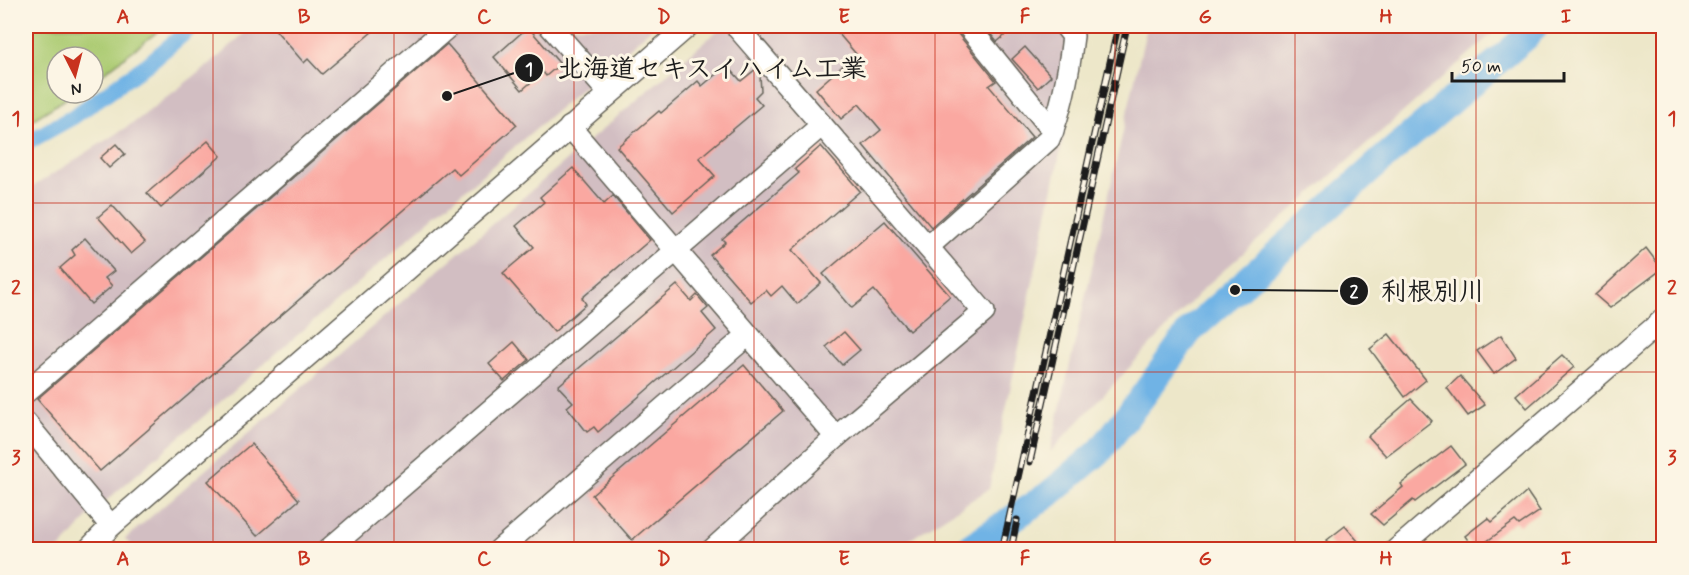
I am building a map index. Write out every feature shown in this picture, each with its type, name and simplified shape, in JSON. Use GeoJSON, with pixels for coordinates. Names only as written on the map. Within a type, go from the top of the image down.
{"type":"FeatureCollection","features":[{"type":"Feature","properties":{"kind":"street"},"geometry":{"type":"LineString","coordinates":[[26,392],[449,26]]}},
{"type":"Feature","properties":{"kind":"street"},"geometry":{"type":"LineString","coordinates":[[550,26],[609,93]]}},
{"type":"Feature","properties":{"kind":"street"},"geometry":{"type":"LineString","coordinates":[[87,549],[688,26]]}},
{"type":"Feature","properties":{"kind":"street"},"geometry":{"type":"LineString","coordinates":[[712,549],[836,437],[984,312],[736,26]]}},
{"type":"Feature","properties":{"kind":"street"},"geometry":{"type":"LineString","coordinates":[[968,26],[1053,131]]}},
{"type":"Feature","properties":{"kind":"street"},"geometry":{"type":"LineString","coordinates":[[928,247],[1050,140],[1058,119],[1072,45],[1073,36],[1065,26]]}},
{"type":"Feature","properties":{"kind":"street"},"geometry":{"type":"LineString","coordinates":[[328,549],[822,125]]}},
{"type":"Feature","properties":{"kind":"street"},"geometry":{"type":"LineString","coordinates":[[570,127],[836,437]]}},
{"type":"Feature","properties":{"kind":"street"},"geometry":{"type":"LineString","coordinates":[[1396,549],[1664,319]]}},
{"type":"Feature","properties":{"kind":"street"},"geometry":{"type":"LineString","coordinates":[[499,549],[748,334]]}},
{"type":"Feature","properties":{"kind":"street"},"geometry":{"type":"LineString","coordinates":[[26,423],[111,526]]}},
{"type":"Feature","properties":{"kind":"shaded area"},"geometry":{"type":"Polygon","coordinates":[[[252,26],[654,26],[91,514],[60,549],[26,550],[26,191],[136,121],[215,60],[252,26]]]}},
{"type":"Feature","properties":{"kind":"shaded area"},"geometry":{"type":"Polygon","coordinates":[[[723,26],[1087,26],[989,489],[895,549],[135,550],[125,539],[723,26]]]}},
{"type":"Feature","properties":{"kind":"shaded area"},"geometry":{"type":"Polygon","coordinates":[[[1147,26],[1501,26],[1206,286],[1050,452],[1147,26]]]}},
{"type":"Feature","properties":{"kind":"green space"},"geometry":{"type":"Polygon","coordinates":[[[26,26],[165,26],[105,72],[105,45],[45,45],[45,105],[56,105],[26,124],[26,26]]]}},
{"type":"Feature","properties":{"kind":"building"},"geometry":{"type":"Polygon","coordinates":[[[272,26],[379,26],[322,74],[308,59],[304,63],[272,26]]]}},
{"type":"Feature","properties":{"kind":"building"},"geometry":{"type":"Polygon","coordinates":[[[832,26],[956,26],[958,34],[996,81],[989,86],[1032,137],[931,227],[863,145],[881,130],[859,104],[841,119],[816,89],[856,54],[832,26]]]}},
{"type":"Feature","properties":{"kind":"building"},"geometry":{"type":"Polygon","coordinates":[[[984,26],[1016,26],[997,42],[984,26]]]}},
{"type":"Feature","properties":{"kind":"building"},"geometry":{"type":"Polygon","coordinates":[[[528,27],[560,64],[546,76],[543,72],[522,90],[494,57],[528,27]]]}},
{"type":"Feature","properties":{"kind":"building"},"geometry":{"type":"Polygon","coordinates":[[[447,44],[517,125],[459,175],[452,168],[100,471],[37,399],[447,44]]]}},
{"type":"Feature","properties":{"kind":"building"},"geometry":{"type":"Polygon","coordinates":[[[1025,47],[1051,76],[1038,88],[1012,59],[1025,47]]]}},
{"type":"Feature","properties":{"kind":"building"},"geometry":{"type":"Polygon","coordinates":[[[727,65],[741,81],[756,69],[760,76],[761,91],[755,97],[762,105],[699,158],[715,176],[673,212],[617,147],[698,81],[702,86],[727,65]]]}},
{"type":"Feature","properties":{"kind":"building"},"geometry":{"type":"Polygon","coordinates":[[[208,141],[221,156],[161,208],[147,193],[208,141]]]}},
{"type":"Feature","properties":{"kind":"building"},"geometry":{"type":"Polygon","coordinates":[[[116,144],[125,154],[109,168],[100,158],[116,144]]]}},
{"type":"Feature","properties":{"kind":"building"},"geometry":{"type":"Polygon","coordinates":[[[821,146],[860,191],[792,250],[821,283],[797,304],[782,286],[771,296],[766,290],[751,302],[710,255],[725,242],[722,239],[799,173],[795,169],[821,146]]]}},
{"type":"Feature","properties":{"kind":"building"},"geometry":{"type":"Polygon","coordinates":[[[573,168],[604,204],[613,196],[650,240],[582,298],[586,304],[554,332],[503,273],[534,247],[516,226],[544,202],[540,197],[573,168]]]}},
{"type":"Feature","properties":{"kind":"building"},"geometry":{"type":"Polygon","coordinates":[[[112,205],[145,242],[131,254],[98,217],[112,205]]]}},
{"type":"Feature","properties":{"kind":"building"},"geometry":{"type":"Polygon","coordinates":[[[885,221],[950,296],[909,331],[874,290],[852,308],[823,274],[885,221]]]}},
{"type":"Feature","properties":{"kind":"building"},"geometry":{"type":"Polygon","coordinates":[[[85,238],[114,271],[105,278],[112,286],[91,304],[60,268],[75,255],[72,250],[85,238]]]}},
{"type":"Feature","properties":{"kind":"building"},"geometry":{"type":"Polygon","coordinates":[[[1646,248],[1662,269],[1610,308],[1595,295],[1646,248]]]}},
{"type":"Feature","properties":{"kind":"building"},"geometry":{"type":"Polygon","coordinates":[[[677,285],[691,301],[697,295],[708,308],[702,313],[716,330],[598,432],[594,427],[587,432],[567,407],[573,402],[558,386],[677,285]]]}},
{"type":"Feature","properties":{"kind":"building"},"geometry":{"type":"Polygon","coordinates":[[[844,332],[860,350],[842,365],[826,347],[844,332]]]}},
{"type":"Feature","properties":{"kind":"building"},"geometry":{"type":"Polygon","coordinates":[[[1389,334],[1426,380],[1405,397],[1370,349],[1389,334]]]}},
{"type":"Feature","properties":{"kind":"building"},"geometry":{"type":"Polygon","coordinates":[[[1501,335],[1516,358],[1494,374],[1477,351],[1501,335]]]}},
{"type":"Feature","properties":{"kind":"building"},"geometry":{"type":"Polygon","coordinates":[[[514,342],[529,360],[504,381],[489,364],[514,342]]]}},
{"type":"Feature","properties":{"kind":"building"},"geometry":{"type":"Polygon","coordinates":[[[1562,355],[1574,367],[1527,408],[1516,395],[1562,355]]]}},
{"type":"Feature","properties":{"kind":"building"},"geometry":{"type":"Polygon","coordinates":[[[744,365],[783,411],[632,540],[592,495],[744,365]]]}},
{"type":"Feature","properties":{"kind":"building"},"geometry":{"type":"Polygon","coordinates":[[[1460,376],[1485,405],[1468,416],[1447,388],[1460,376]]]}},
{"type":"Feature","properties":{"kind":"building"},"geometry":{"type":"Polygon","coordinates":[[[1411,399],[1432,421],[1386,456],[1368,436],[1411,399]]]}},
{"type":"Feature","properties":{"kind":"building"},"geometry":{"type":"Polygon","coordinates":[[[251,444],[299,500],[257,536],[208,481],[251,444]]]}},
{"type":"Feature","properties":{"kind":"building"},"geometry":{"type":"Polygon","coordinates":[[[1451,446],[1465,464],[1415,502],[1413,500],[1383,525],[1371,514],[1403,487],[1401,484],[1451,446]]]}},
{"type":"Feature","properties":{"kind":"building"},"geometry":{"type":"Polygon","coordinates":[[[1527,492],[1540,511],[1519,525],[1515,521],[1474,549],[1465,536],[1488,518],[1492,522],[1527,492]]]}},
{"type":"Feature","properties":{"kind":"building"},"geometry":{"type":"Polygon","coordinates":[[[1345,526],[1358,541],[1349,549],[1335,549],[1327,540],[1345,526]]]}},
{"type":"Feature","properties":{"kind":"waterway"},"geometry":{"type":"LineString","coordinates":[[26,143],[73,117],[149,63],[193,26]]}},
{"type":"Feature","properties":{"kind":"waterway"},"geometry":{"type":"LineString","coordinates":[[965,550],[1048,495],[1100,451],[1189,332],[1384,158],[1526,37],[1535,26]]}},
{"type":"Feature","properties":{"kind":"railway"},"geometry":{"type":"LineString","coordinates":[[1002,550],[1118,26]]}},
{"type":"Feature","properties":{"kind":"railway"},"geometry":{"type":"LineString","coordinates":[[1030,462],[1127,26]]}},
{"type":"Feature","properties":{"kind":"railway"},"geometry":{"type":"LineString","coordinates":[[1011,550],[1017,520]]}},
{"type":"Feature","properties":{"kind":"place","name":"北海道セキスイハイム工業"},"geometry":{"type":"Point","coordinates":[447,96]}},
{"type":"Feature","properties":{"kind":"place","name":"利根別川"},"geometry":{"type":"Point","coordinates":[1235,290]}}]}
